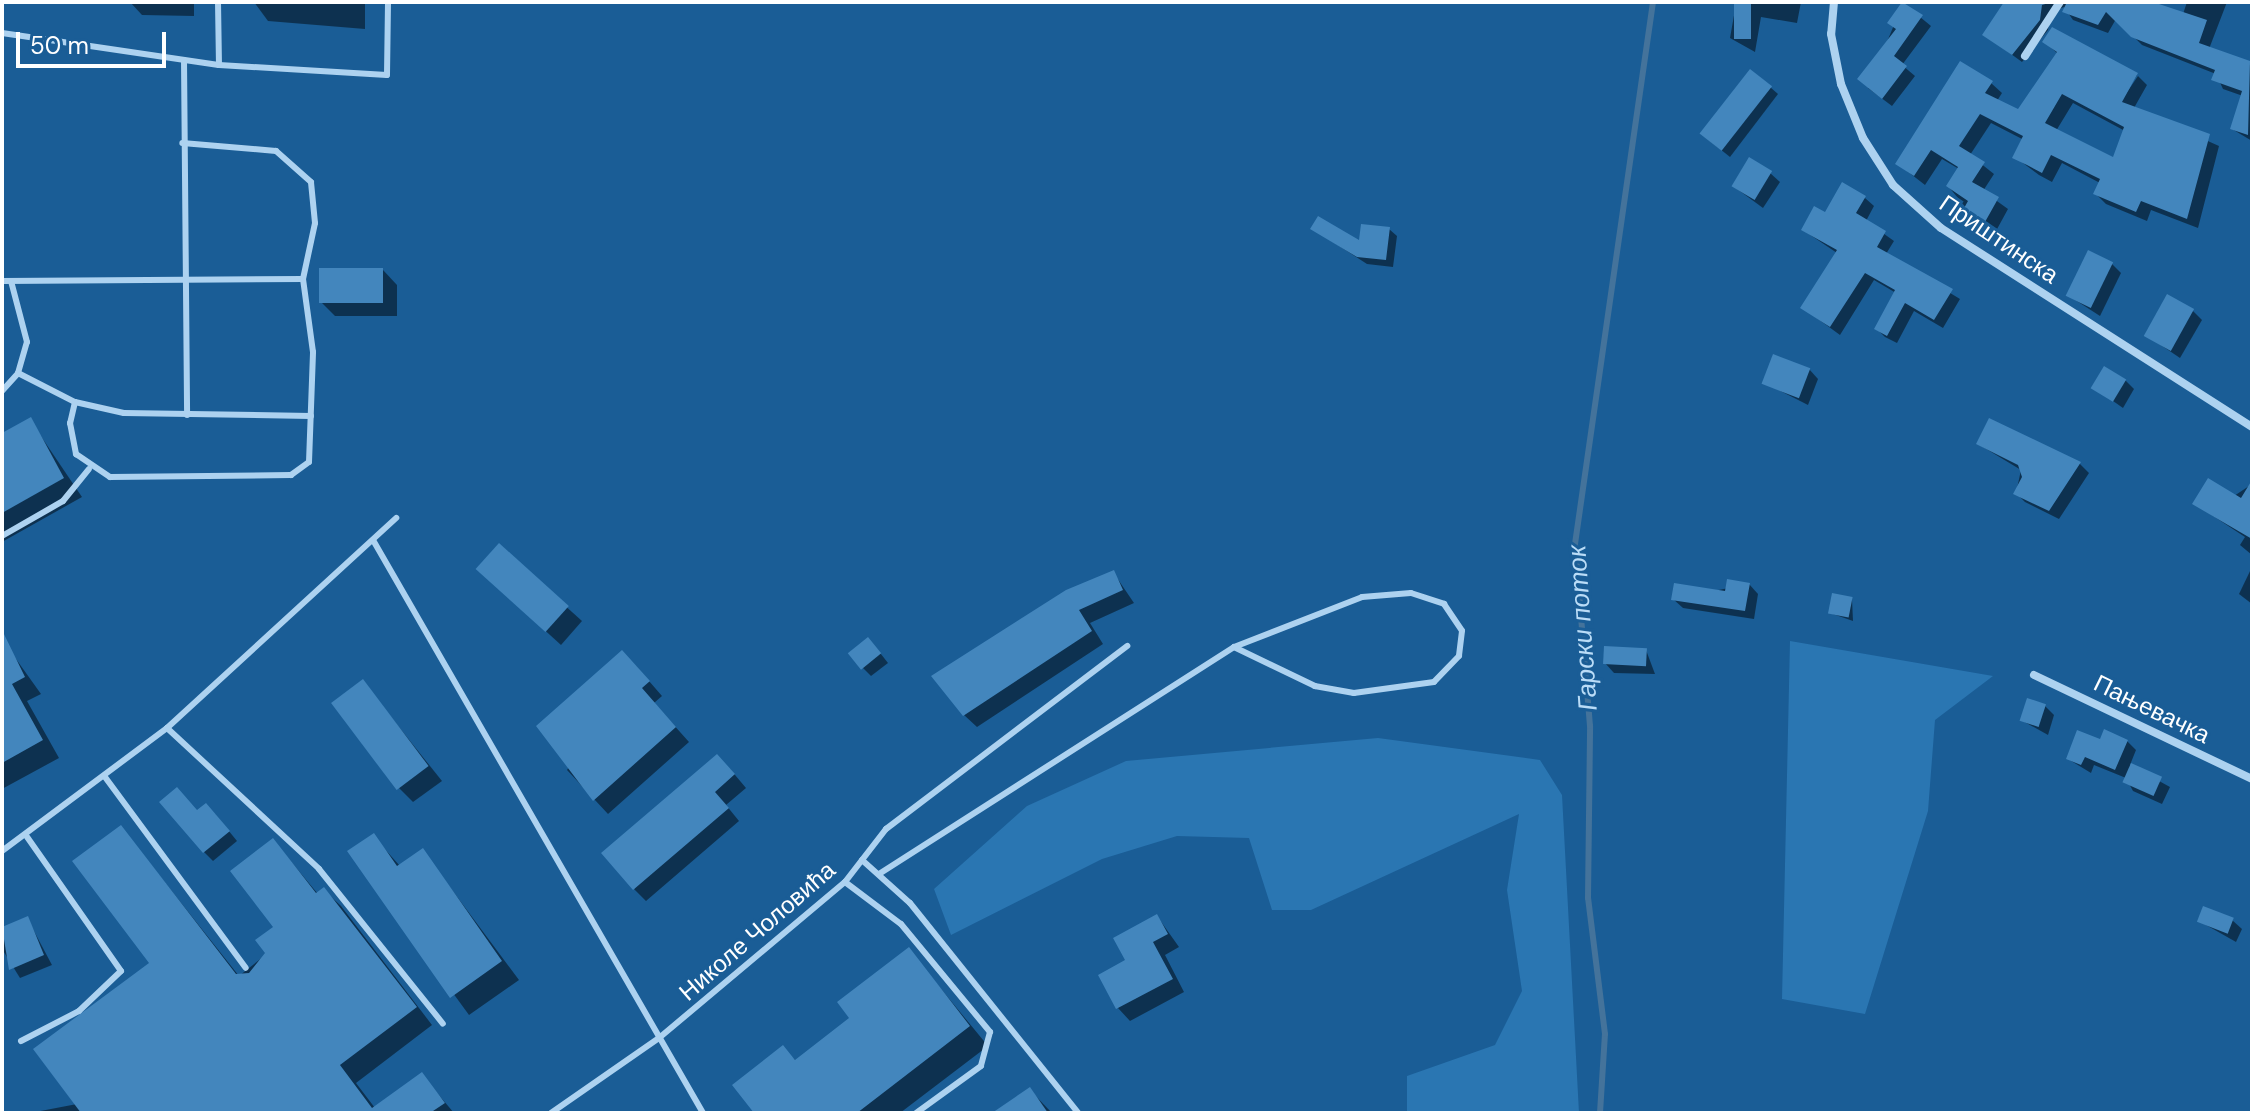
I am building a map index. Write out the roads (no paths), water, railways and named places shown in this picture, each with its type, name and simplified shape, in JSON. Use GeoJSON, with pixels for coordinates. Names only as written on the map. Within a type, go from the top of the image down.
{"type":"FeatureCollection","features":[{"type":"Feature","properties":{"kind":"street","name":"Приштинска"},"geometry":{"type":"LineString","coordinates":[[1834,2],[1831,34],[1841,84],[1863,138],[1893,185],[1941,228],[2252,427]]}},
{"type":"Feature","properties":{"kind":"street"},"geometry":{"type":"LineString","coordinates":[[2025,56],[2060,2]]}},
{"type":"Feature","properties":{"kind":"street","name":"Пањевачка"},"geometry":{"type":"LineString","coordinates":[[2034,675],[2252,779]]}},
{"type":"Feature","properties":{"kind":"lane"},"geometry":{"type":"LineString","coordinates":[[218,2],[219,65]]}},
{"type":"Feature","properties":{"kind":"lane"},"geometry":{"type":"LineString","coordinates":[[2,33],[219,65],[387,75],[388,2]]}},
{"type":"Feature","properties":{"kind":"lane"},"geometry":{"type":"LineString","coordinates":[[184,60],[182,143],[187,415]]}},
{"type":"Feature","properties":{"kind":"lane"},"geometry":{"type":"LineString","coordinates":[[75,402],[72,445],[89,469],[110,477],[297,474],[309,462],[313,352],[303,279],[315,203],[298,163],[276,151],[182,143]]}},
{"type":"Feature","properties":{"kind":"lane"},"geometry":{"type":"LineString","coordinates":[[2,281],[303,279]]}},
{"type":"Feature","properties":{"kind":"lane"},"geometry":{"type":"LineString","coordinates":[[2,391],[18,373],[27,329],[11,281]]}},
{"type":"Feature","properties":{"kind":"lane"},"geometry":{"type":"LineString","coordinates":[[18,373],[75,402],[124,413],[311,416]]}},
{"type":"Feature","properties":{"kind":"lane"},"geometry":{"type":"LineString","coordinates":[[2,536],[63,501],[89,469]]}},
{"type":"Feature","properties":{"kind":"lane"},"geometry":{"type":"LineString","coordinates":[[2,851],[27,837],[167,728],[396,518]]}},
{"type":"Feature","properties":{"kind":"lane"},"geometry":{"type":"LineString","coordinates":[[373,540],[703,1113]]}},
{"type":"Feature","properties":{"kind":"lane"},"geometry":{"type":"LineString","coordinates":[[879,874],[1234,647],[1362,597],[1411,593],[1444,604],[1462,631],[1459,656],[1434,682],[1354,693],[1315,686],[1234,647]]}},
{"type":"Feature","properties":{"kind":"lane","name":"Николе Чоловића"},"geometry":{"type":"LineString","coordinates":[[551,1113],[659,1038],[845,882],[886,829],[1127,646]]}},
{"type":"Feature","properties":{"kind":"lane"},"geometry":{"type":"LineString","coordinates":[[167,728],[319,869],[443,1024]]}},
{"type":"Feature","properties":{"kind":"lane"},"geometry":{"type":"LineString","coordinates":[[105,777],[246,968]]}},
{"type":"Feature","properties":{"kind":"lane"},"geometry":{"type":"LineString","coordinates":[[21,1041],[79,1011],[121,971],[27,837]]}},
{"type":"Feature","properties":{"kind":"lane"},"geometry":{"type":"LineString","coordinates":[[862,860],[910,903],[1078,1113]]}},
{"type":"Feature","properties":{"kind":"lane"},"geometry":{"type":"LineString","coordinates":[[845,882],[901,924],[990,1032],[981,1066],[916,1113]]}},
{"type":"Feature","properties":{"kind":"waterway","name":"Гарски поток"},"geometry":{"type":"LineString","coordinates":[[1600,1113],[1605,1034],[1588,898],[1590,726],[1575,544],[1653,2]]}}]}
